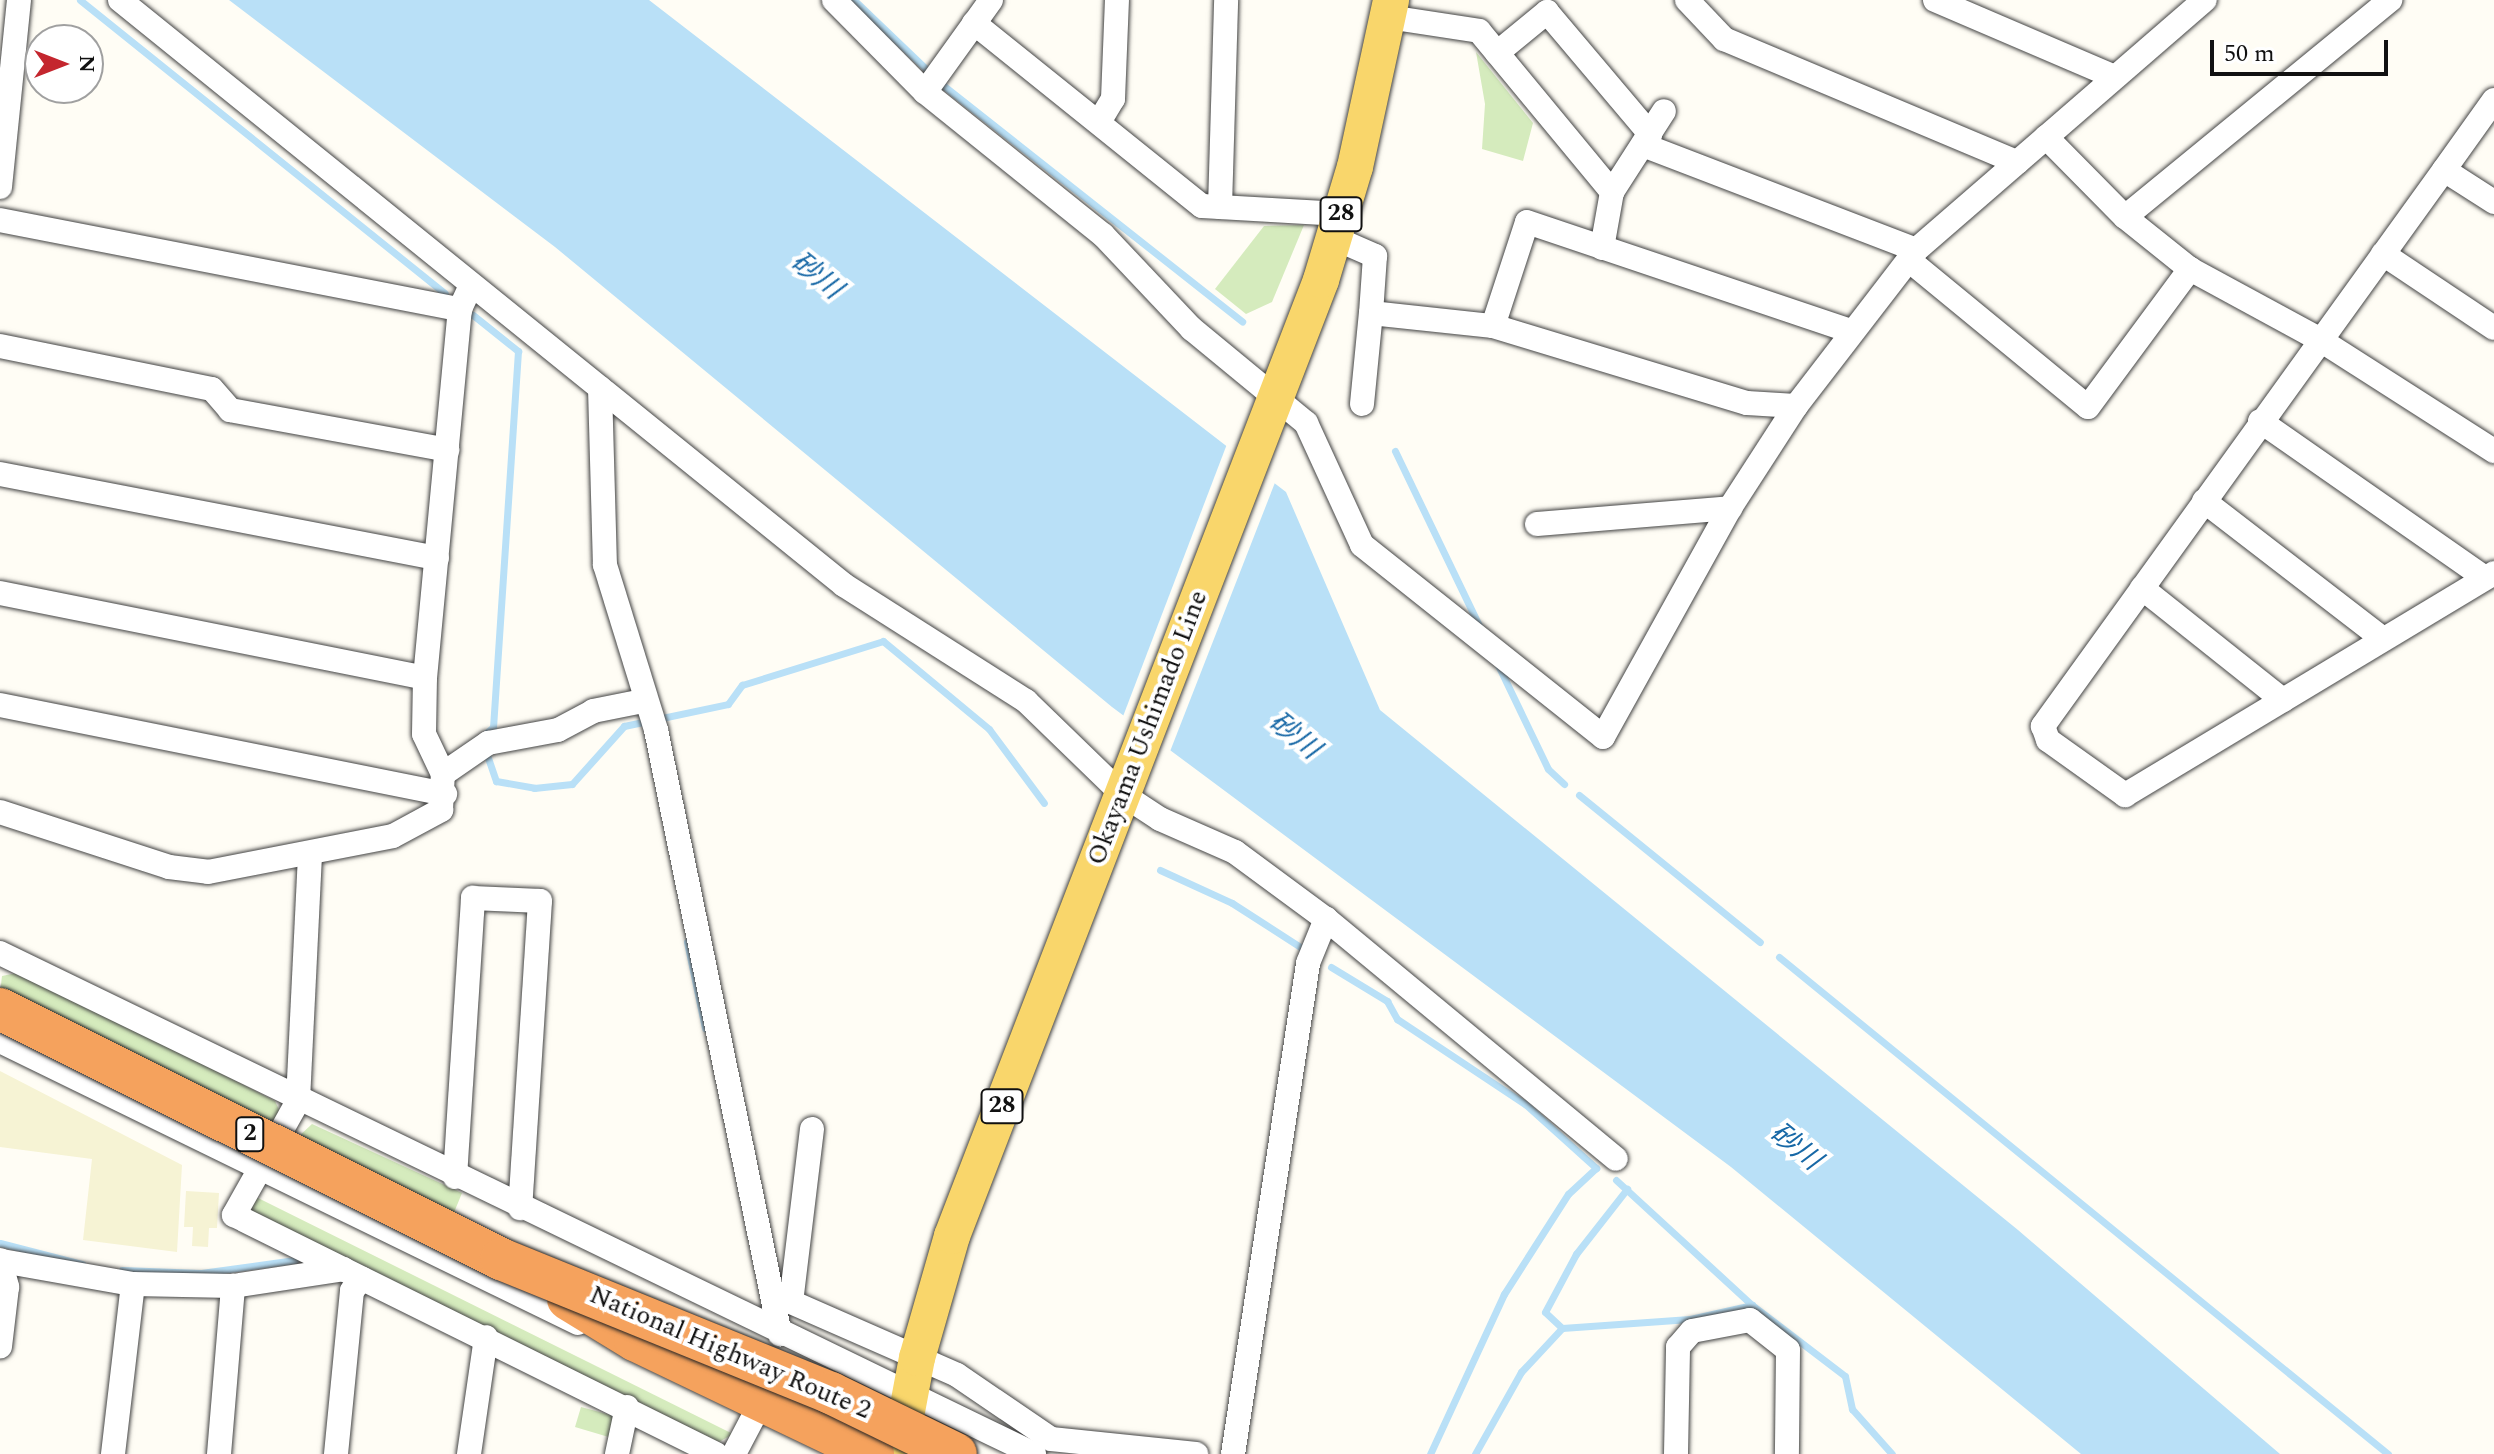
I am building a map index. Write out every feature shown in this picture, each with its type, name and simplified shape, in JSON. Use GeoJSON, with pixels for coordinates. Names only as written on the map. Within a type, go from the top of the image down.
{"type":"FeatureCollection","features":[{"type":"Feature","properties":{"kind":"highway","name":"National Highway Route 2"},"geometry":{"type":"LineString","coordinates":[[0,1009],[501,1259],[831,1393],[956,1454]]}},
{"type":"Feature","properties":{"kind":"highway","name":"National Highway Route 2"},"geometry":{"type":"LineString","coordinates":[[501,1259],[635,1340],[873,1454]]}},
{"type":"Feature","properties":{"kind":"main road","name":"Okayama Ushimado Line"},"geometry":{"type":"LineString","coordinates":[[899,1454],[908,1395],[952,1236],[1272,411],[1337,226],[1390,8]]}},
{"type":"Feature","properties":{"kind":"street"},"geometry":{"type":"LineString","coordinates":[[0,187],[19,0]]}},
{"type":"Feature","properties":{"kind":"street"},"geometry":{"type":"LineString","coordinates":[[120,0],[844,585],[1026,701],[1127,780],[1160,819],[1235,852],[1326,919],[1616,1159]]}},
{"type":"Feature","properties":{"kind":"street"},"geometry":{"type":"LineString","coordinates":[[834,0],[933,82],[1103,235],[1272,411],[1306,423],[1362,545],[1603,737],[1730,508],[1796,406],[1850,331],[1913,255],[2112,76],[2205,0]]}},
{"type":"Feature","properties":{"kind":"street"},"geometry":{"type":"LineString","coordinates":[[933,82],[991,0]]}},
{"type":"Feature","properties":{"kind":"street"},"geometry":{"type":"LineString","coordinates":[[1099,122],[1113,99],[1117,0]]}},
{"type":"Feature","properties":{"kind":"street"},"geometry":{"type":"LineString","coordinates":[[1220,207],[1226,0]]}},
{"type":"Feature","properties":{"kind":"street"},"geometry":{"type":"LineString","coordinates":[[1687,0],[1724,39],[2017,162]]}},
{"type":"Feature","properties":{"kind":"street"},"geometry":{"type":"LineString","coordinates":[[1935,0],[2112,76]]}},
{"type":"Feature","properties":{"kind":"street"},"geometry":{"type":"LineString","coordinates":[[2125,217],[2390,0]]}},
{"type":"Feature","properties":{"kind":"street"},"geometry":{"type":"LineString","coordinates":[[1390,8],[1479,31],[1612,192]]}},
{"type":"Feature","properties":{"kind":"street"},"geometry":{"type":"LineString","coordinates":[[1497,53],[1547,12],[1646,139],[1913,255],[2088,407],[2190,269]]}},
{"type":"Feature","properties":{"kind":"street"},"geometry":{"type":"LineString","coordinates":[[974,23],[1202,206],[1337,226],[1375,256],[1362,404]]}},
{"type":"Feature","properties":{"kind":"street"},"geometry":{"type":"LineString","coordinates":[[2260,421],[2490,575],[2125,795],[2048,740],[2043,726],[2142,588],[2260,421],[2319,339],[2494,100]]}},
{"type":"Feature","properties":{"kind":"street"},"geometry":{"type":"LineString","coordinates":[[1602,248],[1612,192],[1664,111]]}},
{"type":"Feature","properties":{"kind":"street"},"geometry":{"type":"LineString","coordinates":[[2046,137],[2125,217],[2190,269],[2319,339],[2494,451]]}},
{"type":"Feature","properties":{"kind":"street"},"geometry":{"type":"LineString","coordinates":[[2444,170],[2494,202]]}},
{"type":"Feature","properties":{"kind":"street"},"geometry":{"type":"LineString","coordinates":[[0,220],[460,309]]}},
{"type":"Feature","properties":{"kind":"street"},"geometry":{"type":"LineString","coordinates":[[1493,326],[1527,222],[1850,331]]}},
{"type":"Feature","properties":{"kind":"street"},"geometry":{"type":"LineString","coordinates":[[2383,254],[2494,328]]}},
{"type":"Feature","properties":{"kind":"street"},"geometry":{"type":"LineString","coordinates":[[0,812],[193,871],[310,855],[393,836],[441,810],[444,784],[424,734],[425,678],[460,309],[471,285]]}},
{"type":"Feature","properties":{"kind":"street"},"geometry":{"type":"LineString","coordinates":[[1371,313],[1493,326],[1747,403],[1796,406]]}},
{"type":"Feature","properties":{"kind":"street"},"geometry":{"type":"LineString","coordinates":[[0,346],[212,389],[230,410],[447,450]]}},
{"type":"Feature","properties":{"kind":"street"},"geometry":{"type":"LineString","coordinates":[[600,388],[602,543],[649,712],[780,1334]]}},
{"type":"Feature","properties":{"kind":"street"},"geometry":{"type":"LineString","coordinates":[[0,474],[437,558]]}},
{"type":"Feature","properties":{"kind":"street"},"geometry":{"type":"LineString","coordinates":[[2204,501],[2383,639]]}},
{"type":"Feature","properties":{"kind":"street"},"geometry":{"type":"LineString","coordinates":[[1537,524],[1730,508]]}},
{"type":"Feature","properties":{"kind":"street"},"geometry":{"type":"LineString","coordinates":[[2142,588],[2283,700]]}},
{"type":"Feature","properties":{"kind":"street"},"geometry":{"type":"LineString","coordinates":[[0,593],[425,678]]}},
{"type":"Feature","properties":{"kind":"street"},"geometry":{"type":"LineString","coordinates":[[0,705],[444,784]]}},
{"type":"Feature","properties":{"kind":"street"},"geometry":{"type":"LineString","coordinates":[[444,784],[485,744],[558,730],[593,711],[649,712]]}},
{"type":"Feature","properties":{"kind":"street"},"geometry":{"type":"LineString","coordinates":[[310,855],[298,1101],[234,1215],[486,1337],[716,1454]]}},
{"type":"Feature","properties":{"kind":"street"},"geometry":{"type":"LineString","coordinates":[[455,1177],[473,898],[540,901],[520,1208]]}},
{"type":"Feature","properties":{"kind":"street"},"geometry":{"type":"LineString","coordinates":[[1233,1454],[1308,963],[1326,919]]}},
{"type":"Feature","properties":{"kind":"street"},"geometry":{"type":"LineString","coordinates":[[0,953],[298,1101],[1034,1454]]}},
{"type":"Feature","properties":{"kind":"street"},"geometry":{"type":"LineString","coordinates":[[0,1041],[756,1412],[828,1454]]}},
{"type":"Feature","properties":{"kind":"street"},"geometry":{"type":"LineString","coordinates":[[812,1129],[791,1302],[957,1375],[1051,1439],[1196,1454]]}},
{"type":"Feature","properties":{"kind":"street"},"geometry":{"type":"LineString","coordinates":[[0,1347],[7,1287],[1,1260],[133,1284],[233,1286],[353,1274]]}},
{"type":"Feature","properties":{"kind":"street"},"geometry":{"type":"LineString","coordinates":[[336,1454],[353,1274]]}},
{"type":"Feature","properties":{"kind":"street"},"geometry":{"type":"LineString","coordinates":[[113,1454],[133,1284]]}},
{"type":"Feature","properties":{"kind":"street"},"geometry":{"type":"LineString","coordinates":[[219,1454],[233,1286]]}},
{"type":"Feature","properties":{"kind":"street"},"geometry":{"type":"LineString","coordinates":[[1676,1454],[1678,1347],[1692,1331],[1750,1320],[1788,1350],[1787,1454]]}},
{"type":"Feature","properties":{"kind":"street"},"geometry":{"type":"LineString","coordinates":[[469,1454],[486,1337]]}},
{"type":"Feature","properties":{"kind":"street"},"geometry":{"type":"LineString","coordinates":[[617,1454],[627,1407]]}},
{"type":"Feature","properties":{"kind":"street"},"geometry":{"type":"LineString","coordinates":[[734,1454],[756,1412]]}},
{"type":"Feature","properties":{"kind":"shaded area"},"geometry":{"type":"Polygon","coordinates":[[[0,1071],[182,1165],[177,1252],[83,1240],[92,1159],[0,1147],[0,1071]]]}},
{"type":"Feature","properties":{"kind":"shaded area"},"geometry":{"type":"Polygon","coordinates":[[[186,1191],[219,1193],[217,1228],[209,1228],[208,1247],[192,1246],[193,1227],[184,1227],[186,1191]]]}},
{"type":"Feature","properties":{"kind":"green space"},"geometry":{"type":"Polygon","coordinates":[[[1476,52],[1533,123],[1523,161],[1482,149],[1485,104],[1476,52]]]}},
{"type":"Feature","properties":{"kind":"green space"},"geometry":{"type":"Polygon","coordinates":[[[1304,225],[1272,302],[1246,314],[1215,289],[1264,226],[1304,225]]]}},
{"type":"Feature","properties":{"kind":"green space"},"geometry":{"type":"Polygon","coordinates":[[[21,972],[275,1101],[282,1116],[274,1128],[0,993],[2,976],[21,972]]]}},
{"type":"Feature","properties":{"kind":"green space"},"geometry":{"type":"Polygon","coordinates":[[[312,1124],[462,1193],[453,1215],[297,1138],[312,1124]]]}},
{"type":"Feature","properties":{"kind":"green space"},"geometry":{"type":"Polygon","coordinates":[[[252,1195],[733,1434],[719,1442],[254,1217],[248,1210],[252,1195]]]}},
{"type":"Feature","properties":{"kind":"green space"},"geometry":{"type":"Polygon","coordinates":[[[581,1407],[618,1417],[612,1438],[575,1427],[581,1407]]]}},
{"type":"Feature","properties":{"kind":"water","name":"砂川"},"geometry":{"type":"Polygon","coordinates":[[[229,0],[649,0],[1286,492],[1380,710],[2018,1230],[2280,1454],[2081,1454],[1731,1167],[1112,707],[555,247],[229,0]]]}},
{"type":"Feature","properties":{"kind":"pier"},"geometry":{"type":"Polygon","coordinates":[[[1227,444],[1276,480],[1169,754],[1122,719],[1227,444]]]}},
{"type":"Feature","properties":{"kind":"waterway"},"geometry":{"type":"LineString","coordinates":[[80,0],[445,293]]}},
{"type":"Feature","properties":{"kind":"waterway"},"geometry":{"type":"LineString","coordinates":[[854,0],[944,86],[1242,321]]}},
{"type":"Feature","properties":{"kind":"waterway"},"geometry":{"type":"LineString","coordinates":[[473,315],[518,351],[493,727],[483,736]]}},
{"type":"Feature","properties":{"kind":"waterway"},"geometry":{"type":"LineString","coordinates":[[1395,451],[1480,628]]}},
{"type":"Feature","properties":{"kind":"waterway"},"geometry":{"type":"LineString","coordinates":[[486,752],[496,781],[534,788],[572,784],[624,726],[728,704],[742,685],[883,641],[989,729],[1044,803]]}},
{"type":"Feature","properties":{"kind":"waterway"},"geometry":{"type":"LineString","coordinates":[[1498,665],[1548,769],[1564,784]]}},
{"type":"Feature","properties":{"kind":"waterway"},"geometry":{"type":"LineString","coordinates":[[1579,795],[1760,942]]}},
{"type":"Feature","properties":{"kind":"waterway"},"geometry":{"type":"LineString","coordinates":[[1160,870],[1232,903],[1305,950]]}},
{"type":"Feature","properties":{"kind":"waterway"},"geometry":{"type":"LineString","coordinates":[[687,942],[705,1028]]}},
{"type":"Feature","properties":{"kind":"waterway"},"geometry":{"type":"LineString","coordinates":[[1779,957],[2388,1454]]}},
{"type":"Feature","properties":{"kind":"waterway"},"geometry":{"type":"LineString","coordinates":[[1331,967],[1387,1001],[1397,1019],[1525,1104],[1596,1168],[1568,1194],[1504,1294],[1430,1454]]}},
{"type":"Feature","properties":{"kind":"waterway"},"geometry":{"type":"LineString","coordinates":[[1616,1180],[1752,1305],[1845,1376],[1852,1409],[1892,1454]]}},
{"type":"Feature","properties":{"kind":"waterway"},"geometry":{"type":"LineString","coordinates":[[1475,1454],[1521,1372],[1562,1328],[1545,1312],[1576,1254],[1627,1189]]}},
{"type":"Feature","properties":{"kind":"waterway"},"geometry":{"type":"LineString","coordinates":[[0,1243],[82,1264]]}},
{"type":"Feature","properties":{"kind":"waterway"},"geometry":{"type":"LineString","coordinates":[[122,1270],[201,1273],[295,1260]]}},
{"type":"Feature","properties":{"kind":"waterway"},"geometry":{"type":"LineString","coordinates":[[1562,1328],[1690,1319],[1752,1305]]}}]}
